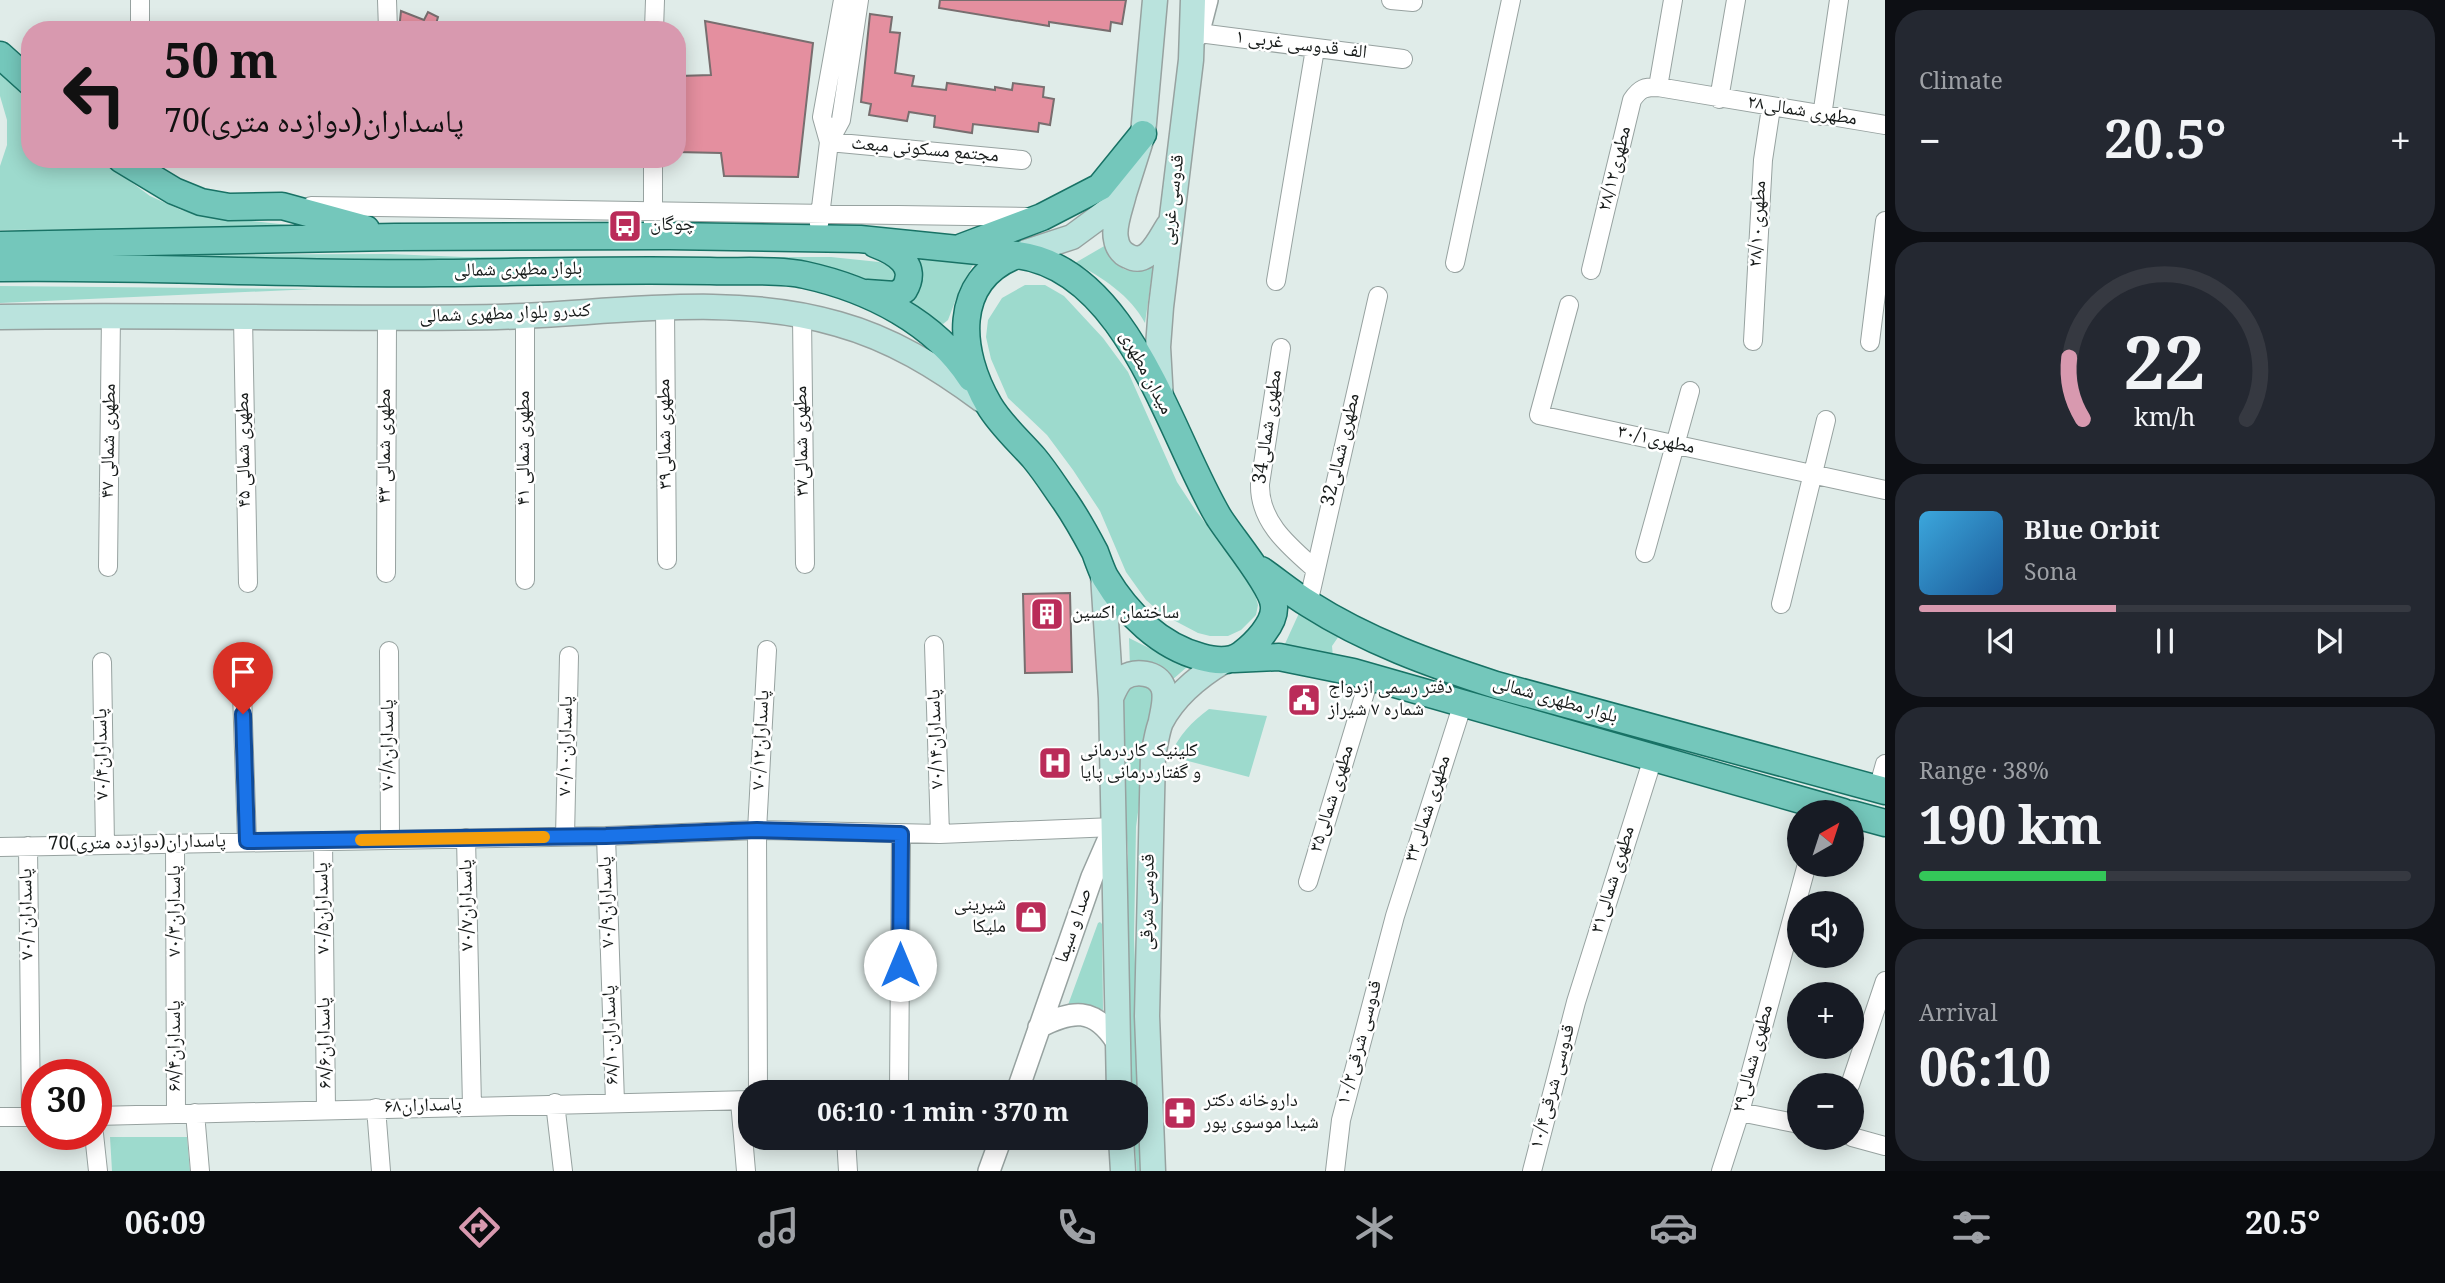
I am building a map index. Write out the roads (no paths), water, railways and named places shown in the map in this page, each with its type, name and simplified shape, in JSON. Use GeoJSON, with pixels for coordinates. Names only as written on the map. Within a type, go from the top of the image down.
{"type":"FeatureCollection","features":[{"type":"Feature","properties":{"kind":"main road"},"geometry":{"type":"LineString","coordinates":[[1155,0],[1143,134],[1124,194],[1115,236],[1119,250],[1139,260],[1148,256],[1173,217]]}},
{"type":"Feature","properties":{"kind":"main road","name":"قدوسی غربی"},"geometry":{"type":"LineString","coordinates":[[1161,401],[1158,347],[1161,307],[1191,60],[1193,0]]}},
{"type":"Feature","properties":{"kind":"main road"},"geometry":{"type":"LineString","coordinates":[[0,55],[21,74]]}},
{"type":"Feature","properties":{"kind":"main road"},"geometry":{"type":"LineString","coordinates":[[956,248],[1042,217],[1100,187],[1143,134]]}},
{"type":"Feature","properties":{"kind":"main road"},"geometry":{"type":"LineString","coordinates":[[136,168],[174,191],[201,202],[229,207],[282,206],[395,237]]}},
{"type":"Feature","properties":{"kind":"main road"},"geometry":{"type":"LineString","coordinates":[[1124,194],[1110,209],[1072,237],[1000,261],[986,272],[973,292],[967,308],[967,340],[976,375],[988,404],[1037,461],[1074,513],[1104,575],[1122,604],[1159,638],[1183,652],[1229,660]]}},
{"type":"Feature","properties":{"kind":"main road","name":"بلوار مطهری شمالی"},"geometry":{"type":"LineString","coordinates":[[0,245],[395,237],[653,224],[819,226],[860,239],[1017,255]]}},
{"type":"Feature","properties":{"kind":"main road"},"geometry":{"type":"LineString","coordinates":[[860,239],[893,251],[908,265],[909,274],[904,290],[895,295],[864,293]]}},
{"type":"Feature","properties":{"kind":"main road","name":"میدان مطهری"},"geometry":{"type":"LineString","coordinates":[[1017,255],[1036,257],[1058,266],[1078,281],[1117,322],[1142,359],[1200,484],[1247,560],[1268,587],[1275,606],[1272,621],[1259,638],[1229,660]]}},
{"type":"Feature","properties":{"kind":"main road","name":"بلوار مطهری شمالی"},"geometry":{"type":"LineString","coordinates":[[0,268],[439,273],[603,269],[803,274],[864,293],[920,324],[939,338],[961,362],[988,404]]}},
{"type":"Feature","properties":{"kind":"main road","name":"کندرو بلوار مطهری شمالی"},"geometry":{"type":"LineString","coordinates":[[0,317],[111,315],[387,319],[525,316],[665,308],[750,308],[837,323],[910,352],[940,369],[988,404]]}},
{"type":"Feature","properties":{"kind":"main road","name":"بلوار مطهرى شمالى"},"geometry":{"type":"LineString","coordinates":[[1247,560],[1308,604],[1357,631],[1442,667],[1496,685],[1883,782]]}},
{"type":"Feature","properties":{"kind":"main road","name":"قدوسی شرقی"},"geometry":{"type":"LineString","coordinates":[[1104,575],[1111,698],[1118,1080]]}},
{"type":"Feature","properties":{"kind":"main road"},"geometry":{"type":"LineString","coordinates":[[1357,631],[1346,638],[1341,650],[1343,663],[1361,674]]}},
{"type":"Feature","properties":{"kind":"main road","name":"بلوار مطهرى شمالى"},"geometry":{"type":"LineString","coordinates":[[1229,660],[1279,657],[1361,674],[1795,800]]}},
{"type":"Feature","properties":{"kind":"main road","name":"قدوسی شرقی"},"geometry":{"type":"LineString","coordinates":[[1153,1171],[1147,1016],[1153,754],[1161,722],[1180,696],[1201,675],[1229,660]]}},
{"type":"Feature","properties":{"kind":"main road"},"geometry":{"type":"LineString","coordinates":[[1111,698],[1121,679],[1131,674],[1142,673],[1157,678],[1162,685],[1164,696],[1161,722]]}},
{"type":"Feature","properties":{"kind":"main road"},"geometry":{"type":"LineString","coordinates":[[1864,817],[1885,823]]}},
{"type":"Feature","properties":{"kind":"main road"},"geometry":{"type":"LineString","coordinates":[[1121,1150],[1122,1171]]}},
{"type":"Feature","properties":{"kind":"street"},"geometry":{"type":"LineString","coordinates":[[140,0],[140,21]]}},
{"type":"Feature","properties":{"kind":"street"},"geometry":{"type":"LineString","coordinates":[[387,0],[388,21]]}},
{"type":"Feature","properties":{"kind":"street"},"geometry":{"type":"LineString","coordinates":[[654,21],[655,0]]}},
{"type":"Feature","properties":{"kind":"street"},"geometry":{"type":"LineString","coordinates":[[843,0],[841,120],[829,142],[819,226],[1042,217]]}},
{"type":"Feature","properties":{"kind":"street"},"geometry":{"type":"LineString","coordinates":[[842,55],[859,0]]}},
{"type":"Feature","properties":{"kind":"street"},"geometry":{"type":"LineString","coordinates":[[1191,60],[1207,0]]}},
{"type":"Feature","properties":{"kind":"street"},"geometry":{"type":"LineString","coordinates":[[1391,0],[1413,2]]}},
{"type":"Feature","properties":{"kind":"street"},"geometry":{"type":"LineString","coordinates":[[1455,263],[1511,0]]}},
{"type":"Feature","properties":{"kind":"street"},"geometry":{"type":"LineString","coordinates":[[1658,87],[1673,0]]}},
{"type":"Feature","properties":{"kind":"street"},"geometry":{"type":"LineString","coordinates":[[1719,99],[1735,0]]}},
{"type":"Feature","properties":{"kind":"street"},"geometry":{"type":"LineString","coordinates":[[1822,116],[1839,0]]}},
{"type":"Feature","properties":{"kind":"street","name":"۱ الف قدوسی غربی"},"geometry":{"type":"LineString","coordinates":[[1199,33],[1403,59]]}},
{"type":"Feature","properties":{"kind":"street"},"geometry":{"type":"LineString","coordinates":[[1276,281],[1315,49]]}},
{"type":"Feature","properties":{"kind":"street","name":"مطهری۲۸/۱۲"},"geometry":{"type":"LineString","coordinates":[[1591,270],[1632,100],[1637,91],[1644,87],[1658,87]]}},
{"type":"Feature","properties":{"kind":"street","name":"مطهرى شمالى۲۸"},"geometry":{"type":"LineString","coordinates":[[1658,87],[1885,125]]}},
{"type":"Feature","properties":{"kind":"street","name":"مطهری۲۸/۱۰"},"geometry":{"type":"LineString","coordinates":[[1753,341],[1763,160],[1771,108]]}},
{"type":"Feature","properties":{"kind":"street","name":"مجتمع مسکونی مبعث"},"geometry":{"type":"LineString","coordinates":[[829,142],[1022,160]]}},
{"type":"Feature","properties":{"kind":"street"},"geometry":{"type":"LineString","coordinates":[[282,206],[653,224],[653,168]]}},
{"type":"Feature","properties":{"kind":"street"},"geometry":{"type":"LineString","coordinates":[[1870,342],[1885,221]]}},
{"type":"Feature","properties":{"kind":"street","name":"32مطهرى شمالى"},"geometry":{"type":"LineString","coordinates":[[1308,604],[1377,296]]}},
{"type":"Feature","properties":{"kind":"street","name":"مطهری۳۰/۱"},"geometry":{"type":"LineString","coordinates":[[1569,305],[1539,415],[1885,490]]}},
{"type":"Feature","properties":{"kind":"street","name":"مطهرى شمالى۳۹"},"geometry":{"type":"LineString","coordinates":[[665,308],[667,560]]}},
{"type":"Feature","properties":{"kind":"street","name":"مطهرى شمالى ۴۷"},"geometry":{"type":"LineString","coordinates":[[108,567],[111,315]]}},
{"type":"Feature","properties":{"kind":"street","name":"۴۱ مطهرى شمالى"},"geometry":{"type":"LineString","coordinates":[[525,316],[525,580]]}},
{"type":"Feature","properties":{"kind":"street","name":"مطهرى شمالى۳۷"},"geometry":{"type":"LineString","coordinates":[[802,317],[805,565]]}},
{"type":"Feature","properties":{"kind":"street","name":"مطهرى شمالى ۴۵"},"geometry":{"type":"LineString","coordinates":[[243,318],[248,583]]}},
{"type":"Feature","properties":{"kind":"street","name":"مطهرى شمالى ۴۳"},"geometry":{"type":"LineString","coordinates":[[386,573],[387,319]]}},
{"type":"Feature","properties":{"kind":"street","name":"34مطهرى شمالى"},"geometry":{"type":"LineString","coordinates":[[1281,348],[1260,484],[1261,502],[1267,517],[1283,541],[1315,569]]}},
{"type":"Feature","properties":{"kind":"street"},"geometry":{"type":"LineString","coordinates":[[1645,553],[1690,391]]}},
{"type":"Feature","properties":{"kind":"street"},"geometry":{"type":"LineString","coordinates":[[1781,604],[1826,420]]}},
{"type":"Feature","properties":{"kind":"street","name":"پاسداران۷۰/۱۴"},"geometry":{"type":"LineString","coordinates":[[934,645],[940,834]]}},
{"type":"Feature","properties":{"kind":"street","name":"پاسداران۷۰/۱۲"},"geometry":{"type":"LineString","coordinates":[[758,1080],[757,830],[767,650]]}},
{"type":"Feature","properties":{"kind":"street","name":"پاسداران۷۰/۸"},"geometry":{"type":"LineString","coordinates":[[389,651],[390,838]]}},
{"type":"Feature","properties":{"kind":"street","name":"پاسداران۷۰/۱۰"},"geometry":{"type":"LineString","coordinates":[[565,837],[569,656]]}},
{"type":"Feature","properties":{"kind":"street","name":"پاسداران۷۰/۴"},"geometry":{"type":"LineString","coordinates":[[102,662],[105,845]]}},
{"type":"Feature","properties":{"kind":"street"},"geometry":{"type":"LineString","coordinates":[[241,663],[247,841]]}},
{"type":"Feature","properties":{"kind":"street","name":"مطهرى شمالى۳۵"},"geometry":{"type":"LineString","coordinates":[[1308,882],[1361,674]]}},
{"type":"Feature","properties":{"kind":"street","name":"مطهرى شمالى۳۳"},"geometry":{"type":"LineString","coordinates":[[1395,916],[1463,703]]}},
{"type":"Feature","properties":{"kind":"street","name":"مطهرى شمالى۳۱"},"geometry":{"type":"LineString","coordinates":[[1576,1002],[1653,758]]}},
{"type":"Feature","properties":{"kind":"street","name":"70پاسداران(دوازده متری)"},"geometry":{"type":"LineString","coordinates":[[0,847],[565,837],[757,830],[940,834],[1114,827]]}},
{"type":"Feature","properties":{"kind":"street","name":"صدا و سیما"},"geometry":{"type":"LineString","coordinates":[[1021,1080],[1092,877],[1114,827]]}},
{"type":"Feature","properties":{"kind":"street"},"geometry":{"type":"LineString","coordinates":[[900,1080],[901,834]]}},
{"type":"Feature","properties":{"kind":"street","name":"پاسداران۷۰/۹"},"geometry":{"type":"LineString","coordinates":[[606,836],[610,969]]}},
{"type":"Feature","properties":{"kind":"street","name":"پاسداران۷۰/۷"},"geometry":{"type":"LineString","coordinates":[[466,838],[472,1106]]}},
{"type":"Feature","properties":{"kind":"street","name":"پاسداران۷۰/۵"},"geometry":{"type":"LineString","coordinates":[[323,841],[325,975]]}},
{"type":"Feature","properties":{"kind":"street","name":"پاسداران۷۰/۳"},"geometry":{"type":"LineString","coordinates":[[176,844],[176,979]]}},
{"type":"Feature","properties":{"kind":"street","name":"پاسداران۷۰/۱"},"geometry":{"type":"LineString","coordinates":[[27,846],[32,1059]]}},
{"type":"Feature","properties":{"kind":"street","name":"مطهرى شمالى۲۹"},"geometry":{"type":"LineString","coordinates":[[1721,1171],[1740,1112],[1803,877]]}},
{"type":"Feature","properties":{"kind":"street","name":"قدوسی شرقی۱۰/۲"},"geometry":{"type":"LineString","coordinates":[[1335,1171],[1341,1120],[1395,916]]}},
{"type":"Feature","properties":{"kind":"street","name":"پاسداران۶۸/۱۰"},"geometry":{"type":"LineString","coordinates":[[610,969],[615,1102]]}},
{"type":"Feature","properties":{"kind":"street","name":"پاسداران۶۸/۶"},"geometry":{"type":"LineString","coordinates":[[325,975],[326,1110]]}},
{"type":"Feature","properties":{"kind":"street","name":"پاسداران۶۸/۴"},"geometry":{"type":"LineString","coordinates":[[176,979],[176,1114]]}},
{"type":"Feature","properties":{"kind":"street"},"geometry":{"type":"LineString","coordinates":[[1854,1073],[1885,981]]}},
{"type":"Feature","properties":{"kind":"street","name":"قدوسی شرقی۱۰/۴"},"geometry":{"type":"LineString","coordinates":[[1532,1171],[1576,1002]]}},
{"type":"Feature","properties":{"kind":"street"},"geometry":{"type":"LineString","coordinates":[[1039,1027],[1074,1013],[1091,1016],[1106,1026],[1116,1041]]}},
{"type":"Feature","properties":{"kind":"street","name":"پاسداران۶۸"},"geometry":{"type":"LineString","coordinates":[[112,1116],[738,1100]]}},
{"type":"Feature","properties":{"kind":"street"},"geometry":{"type":"LineString","coordinates":[[555,1103],[563,1171]]}},
{"type":"Feature","properties":{"kind":"street"},"geometry":{"type":"LineString","coordinates":[[376,1108],[381,1171]]}},
{"type":"Feature","properties":{"kind":"street"},"geometry":{"type":"LineString","coordinates":[[1740,1112],[1787,1122]]}},
{"type":"Feature","properties":{"kind":"street"},"geometry":{"type":"LineString","coordinates":[[195,1113],[200,1171]]}},
{"type":"Feature","properties":{"kind":"street"},"geometry":{"type":"LineString","coordinates":[[0,1117],[21,1117]]}},
{"type":"Feature","properties":{"kind":"street"},"geometry":{"type":"LineString","coordinates":[[1864,1140],[1885,1146]]}},
{"type":"Feature","properties":{"kind":"street"},"geometry":{"type":"LineString","coordinates":[[96,1150],[98,1171]]}},
{"type":"Feature","properties":{"kind":"street"},"geometry":{"type":"LineString","coordinates":[[746,1150],[746,1171]]}},
{"type":"Feature","properties":{"kind":"street"},"geometry":{"type":"LineString","coordinates":[[847,1150],[848,1171]]}},
{"type":"Feature","properties":{"kind":"street"},"geometry":{"type":"LineString","coordinates":[[989,1171],[997,1150]]}},
{"type":"Feature","properties":{"kind":"place","name":"چوگان"},"geometry":{"type":"Point","coordinates":[625,226]}},
{"type":"Feature","properties":{"kind":"place","name":"ساختمان اکسین"},"geometry":{"type":"Point","coordinates":[1047,614]}},
{"type":"Feature","properties":{"kind":"place","name":"دفتر رسمی ازدواج شماره ۷ شیراز"},"geometry":{"type":"Point","coordinates":[1304,700]}},
{"type":"Feature","properties":{"kind":"place","name":"کلینیک کاردرمانی و گفتاردرمانی پایا"},"geometry":{"type":"Point","coordinates":[1055,763]}},
{"type":"Feature","properties":{"kind":"place","name":"شیرینى ملیکا"},"geometry":{"type":"Point","coordinates":[1031,917]}},
{"type":"Feature","properties":{"kind":"place","name":"داروخانه دکتر شیدا موسوی پور"},"geometry":{"type":"Point","coordinates":[1180,1113]}}]}
